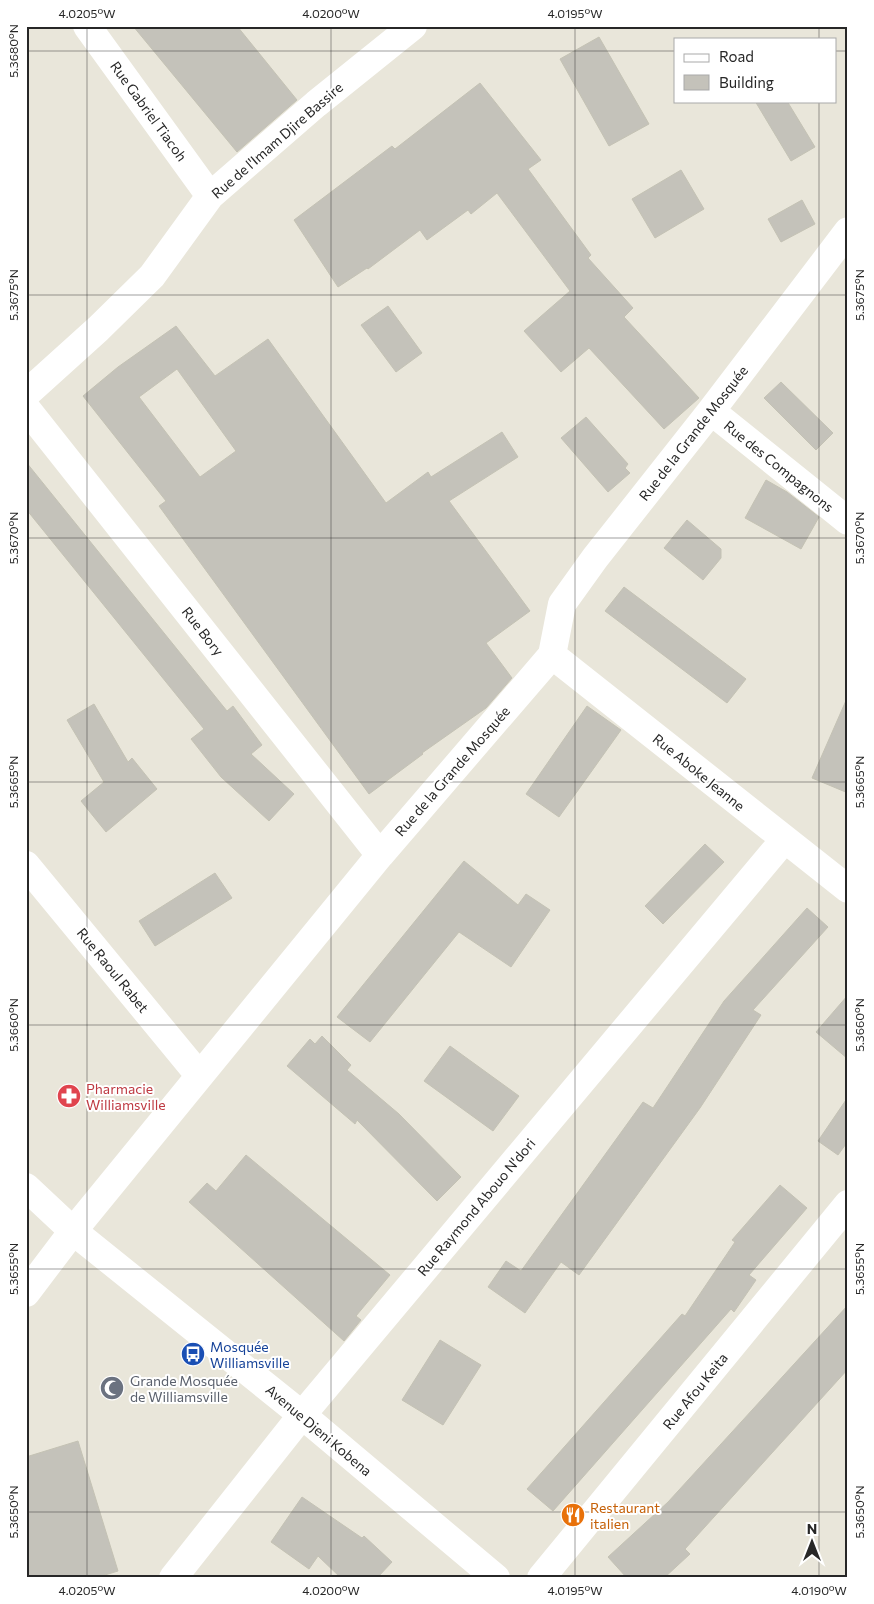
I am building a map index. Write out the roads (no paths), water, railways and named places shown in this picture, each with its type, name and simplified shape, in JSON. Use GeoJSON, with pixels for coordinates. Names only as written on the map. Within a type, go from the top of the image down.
{"type":"FeatureCollection","features":[{"type":"Feature","properties":{"kind":"street","name":"Rue Gabriel Tiacoh"},"geometry":{"type":"LineString","coordinates":[[87,26],[210,196]]}},
{"type":"Feature","properties":{"kind":"street","name":"Rue de l'Imam Djire Bassire"},"geometry":{"type":"LineString","coordinates":[[26,394],[98,329],[152,276],[210,196],[316,104],[413,26]]}},
{"type":"Feature","properties":{"kind":"street","name":"Rue de la Grande Mosquée"},"geometry":{"type":"LineString","coordinates":[[26,1292],[73,1231],[380,855],[552,655],[562,604],[595,558],[711,411],[848,231]]}},
{"type":"Feature","properties":{"kind":"street","name":"Rue Bory"},"geometry":{"type":"LineString","coordinates":[[26,408],[380,855]]}},
{"type":"Feature","properties":{"kind":"street","name":"Rue des Compagnons"},"geometry":{"type":"LineString","coordinates":[[711,411],[848,521]]}},
{"type":"Feature","properties":{"kind":"street","name":"Rue Aboke Jeanne"},"geometry":{"type":"LineString","coordinates":[[552,655],[848,889]]}},
{"type":"Feature","properties":{"kind":"street","name":"Rue Raymond Abouo N'dori"},"geometry":{"type":"LineString","coordinates":[[172,1578],[302,1415],[784,840]]}},
{"type":"Feature","properties":{"kind":"street","name":"Rue Raoul Rabet"},"geometry":{"type":"LineString","coordinates":[[26,865],[199,1076]]}},
{"type":"Feature","properties":{"kind":"street","name":"Avenue Djeni Kobena"},"geometry":{"type":"LineString","coordinates":[[26,1187],[73,1231],[302,1415],[496,1578]]}},
{"type":"Feature","properties":{"kind":"street","name":"Rue Afou Keita"},"geometry":{"type":"LineString","coordinates":[[542,1578],[848,1204]]}},
{"type":"Feature","properties":{"kind":"place","name":"Pharmacie Williamsville"},"geometry":{"type":"Point","coordinates":[69,1096]}},
{"type":"Feature","properties":{"kind":"place","name":"Mosquée Williamsville"},"geometry":{"type":"Point","coordinates":[193,1354]}},
{"type":"Feature","properties":{"kind":"place","name":"Grande Mosquée de Williamsville"},"geometry":{"type":"Point","coordinates":[112,1388]}},
{"type":"Feature","properties":{"kind":"place","name":"Restaurant italien"},"geometry":{"type":"Point","coordinates":[573,1515]}}]}
